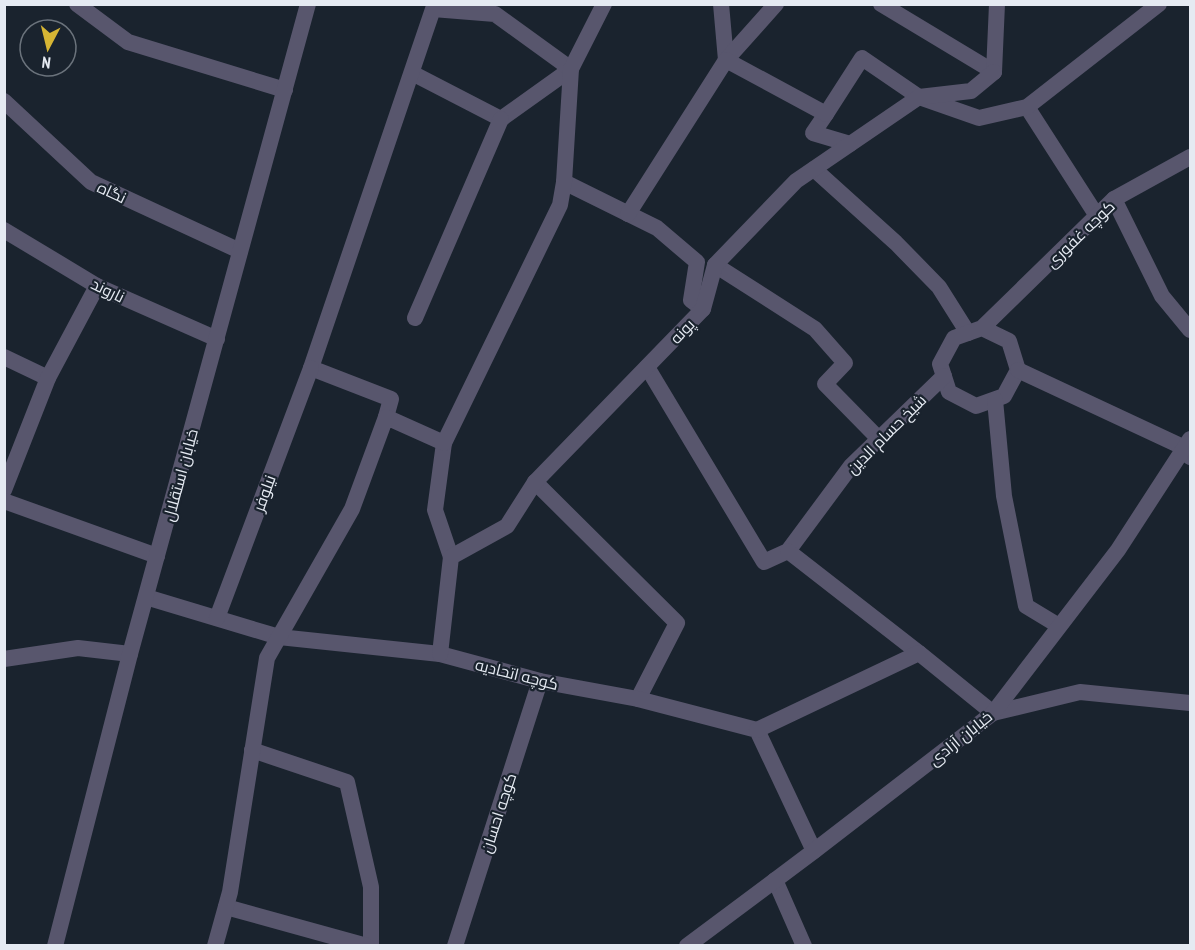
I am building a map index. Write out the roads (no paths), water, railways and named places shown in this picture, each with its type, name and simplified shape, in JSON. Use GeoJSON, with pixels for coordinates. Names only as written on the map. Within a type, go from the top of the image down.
{"type":"FeatureCollection","features":[{"type":"Feature","properties":{"kind":"street"},"geometry":{"type":"LineString","coordinates":[[77,4],[128,42],[285,90]]}},
{"type":"Feature","properties":{"kind":"street","name":"خیابان استقلال"},"geometry":{"type":"LineString","coordinates":[[55,945],[130,654],[308,4]]}},
{"type":"Feature","properties":{"kind":"street"},"geometry":{"type":"LineString","coordinates":[[440,654],[450,556],[435,510],[444,444],[560,205],[564,182],[570,69],[604,4]]}},
{"type":"Feature","properties":{"kind":"street"},"geometry":{"type":"LineString","coordinates":[[721,4],[726,60]]}},
{"type":"Feature","properties":{"kind":"street"},"geometry":{"type":"LineString","coordinates":[[628,214],[726,60],[776,4]]}},
{"type":"Feature","properties":{"kind":"street"},"geometry":{"type":"LineString","coordinates":[[881,4],[994,72],[998,4]]}},
{"type":"Feature","properties":{"kind":"street"},"geometry":{"type":"LineString","coordinates":[[850,144],[813,133],[862,58],[919,97],[979,118],[1027,107],[1159,4]]}},
{"type":"Feature","properties":{"kind":"street","name":"نیلوفر"},"geometry":{"type":"LineString","coordinates":[[217,618],[311,369],[433,9],[495,14],[570,69]]}},
{"type":"Feature","properties":{"kind":"street"},"geometry":{"type":"LineString","coordinates":[[726,60],[826,114]]}},
{"type":"Feature","properties":{"kind":"street"},"geometry":{"type":"LineString","coordinates":[[415,318],[501,119],[570,69]]}},
{"type":"Feature","properties":{"kind":"street","name":"پونه"},"geometry":{"type":"LineString","coordinates":[[450,556],[507,526],[535,483],[703,309],[715,265],[796,181],[919,97],[971,91],[994,72]]}},
{"type":"Feature","properties":{"kind":"street"},"geometry":{"type":"LineString","coordinates":[[412,73],[501,119]]}},
{"type":"Feature","properties":{"kind":"street","name":"نگاه"},"geometry":{"type":"LineString","coordinates":[[4,102],[91,182],[240,252]]}},
{"type":"Feature","properties":{"kind":"street"},"geometry":{"type":"LineString","coordinates":[[1027,107],[1097,216]]}},
{"type":"Feature","properties":{"kind":"street","name":"کوچه غفوری"},"geometry":{"type":"LineString","coordinates":[[975,331],[1114,199],[1191,157]]}},
{"type":"Feature","properties":{"kind":"street"},"geometry":{"type":"LineString","coordinates":[[814,169],[896,243],[939,287],[975,331],[1009,342],[1018,370],[1005,396],[976,406],[950,392],[940,364],[954,338],[975,331]]}},
{"type":"Feature","properties":{"kind":"street"},"geometry":{"type":"LineString","coordinates":[[564,182],[657,228],[697,262],[691,300],[703,309]]}},
{"type":"Feature","properties":{"kind":"street"},"geometry":{"type":"LineString","coordinates":[[1114,199],[1162,296],[1191,330]]}},
{"type":"Feature","properties":{"kind":"street","name":"ناروند"},"geometry":{"type":"LineString","coordinates":[[4,230],[97,286],[217,339]]}},
{"type":"Feature","properties":{"kind":"street"},"geometry":{"type":"LineString","coordinates":[[715,265],[815,329],[845,363],[825,384],[879,440]]}},
{"type":"Feature","properties":{"kind":"street"},"geometry":{"type":"LineString","coordinates":[[4,490],[10,457],[48,378],[97,286]]}},
{"type":"Feature","properties":{"kind":"street"},"geometry":{"type":"LineString","coordinates":[[4,357],[48,378]]}},
{"type":"Feature","properties":{"kind":"street"},"geometry":{"type":"LineString","coordinates":[[647,367],[764,562],[788,551],[993,713],[1080,692],[1191,703]]}},
{"type":"Feature","properties":{"kind":"street"},"geometry":{"type":"LineString","coordinates":[[215,945],[226,907],[267,658],[352,509],[391,399],[311,369]]}},
{"type":"Feature","properties":{"kind":"street"},"geometry":{"type":"LineString","coordinates":[[1018,370],[1189,448]]}},
{"type":"Feature","properties":{"kind":"street","name":"شیخ حسام الدین"},"geometry":{"type":"LineString","coordinates":[[788,551],[851,466],[944,376]]}},
{"type":"Feature","properties":{"kind":"street"},"geometry":{"type":"LineString","coordinates":[[995,400],[1004,496],[1026,606],[1059,626]]}},
{"type":"Feature","properties":{"kind":"street"},"geometry":{"type":"LineString","coordinates":[[386,417],[444,444]]}},
{"type":"Feature","properties":{"kind":"street","name":"خیابان آزادی"},"geometry":{"type":"LineString","coordinates":[[687,945],[814,851],[993,713],[1118,550],[1189,448]]}},
{"type":"Feature","properties":{"kind":"street"},"geometry":{"type":"LineString","coordinates":[[535,483],[677,623],[638,699]]}},
{"type":"Feature","properties":{"kind":"street"},"geometry":{"type":"LineString","coordinates":[[4,501],[157,556]]}},
{"type":"Feature","properties":{"kind":"street","name":"کوچه اتحادیه"},"geometry":{"type":"LineString","coordinates":[[146,597],[279,637],[440,654],[540,681],[638,699],[757,730]]}},
{"type":"Feature","properties":{"kind":"street"},"geometry":{"type":"LineString","coordinates":[[4,659],[78,648],[130,654]]}},
{"type":"Feature","properties":{"kind":"street"},"geometry":{"type":"LineString","coordinates":[[814,851],[757,730],[919,653]]}},
{"type":"Feature","properties":{"kind":"street","name":"کوچه احسان"},"geometry":{"type":"LineString","coordinates":[[455,945],[540,681]]}},
{"type":"Feature","properties":{"kind":"street"},"geometry":{"type":"LineString","coordinates":[[226,907],[369,945],[371,887],[347,782],[252,750]]}},
{"type":"Feature","properties":{"kind":"street"},"geometry":{"type":"LineString","coordinates":[[775,880],[804,945]]}}]}
